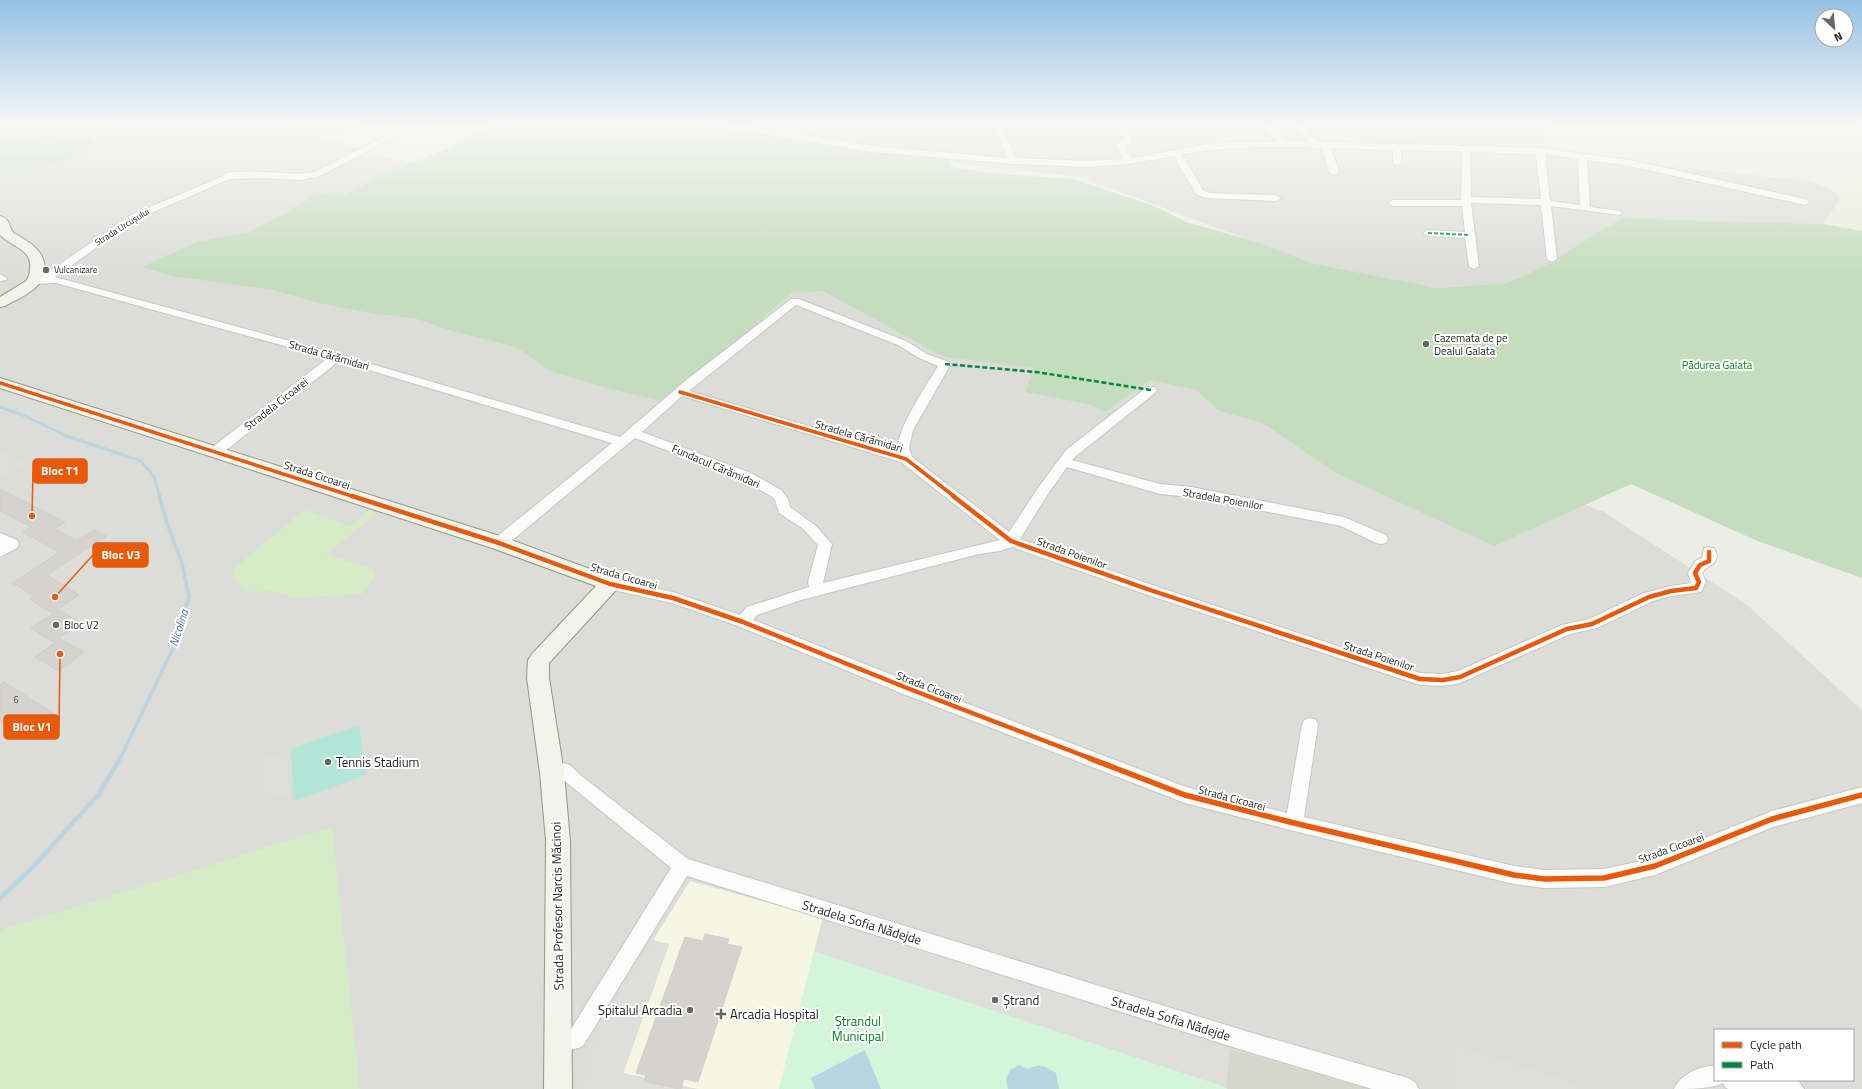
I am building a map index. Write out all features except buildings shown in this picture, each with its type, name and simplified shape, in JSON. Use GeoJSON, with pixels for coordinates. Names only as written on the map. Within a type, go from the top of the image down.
{"type":"FeatureCollection","features":[{"type":"Feature","properties":{"kind":"street","name":"Strada Urcușului"},"geometry":{"type":"LineString","coordinates":[[34,280],[51,275],[134,217],[224,180],[227,176],[260,175],[301,177],[317,174]]}},
{"type":"Feature","properties":{"kind":"street"},"geometry":{"type":"LineString","coordinates":[[1189,174],[1199,192],[1208,196],[1276,198]]}},
{"type":"Feature","properties":{"kind":"street"},"geometry":{"type":"LineString","coordinates":[[1466,174],[1466,202],[1474,266]]}},
{"type":"Feature","properties":{"kind":"street"},"geometry":{"type":"LineString","coordinates":[[1542,174],[1552,259]]}},
{"type":"Feature","properties":{"kind":"street"},"geometry":{"type":"LineString","coordinates":[[1583,174],[1585,209]]}},
{"type":"Feature","properties":{"kind":"street"},"geometry":{"type":"LineString","coordinates":[[1675,174],[1805,202]]}},
{"type":"Feature","properties":{"kind":"street"},"geometry":{"type":"LineString","coordinates":[[1393,203],[1466,202],[1545,204],[1617,213]]}},
{"type":"Feature","properties":{"kind":"street"},"geometry":{"type":"LineString","coordinates":[[0,220],[4,225],[6,234],[24,244],[35,255],[38,268],[34,280],[19,292],[0,302]]}},
{"type":"Feature","properties":{"kind":"street"},"geometry":{"type":"LineString","coordinates":[[1428,233],[1470,235]]}},
{"type":"Feature","properties":{"kind":"street","name":"Strada Cărămidari"},"geometry":{"type":"LineString","coordinates":[[34,280],[56,280],[337,357],[622,442]]}},
{"type":"Feature","properties":{"kind":"street","name":"Stradela Cărămidari"},"geometry":{"type":"LineString","coordinates":[[499,543],[633,433],[680,392],[792,302],[798,301],[902,343],[923,356],[945,364],[907,430],[903,448],[906,459]]}},
{"type":"Feature","properties":{"kind":"street","name":"Stradela Cicoarei"},"geometry":{"type":"LineString","coordinates":[[215,452],[337,357]]}},
{"type":"Feature","properties":{"kind":"street","name":"Strada Cicoarei"},"geometry":{"type":"LineString","coordinates":[[0,383],[499,543],[610,584],[673,598],[743,622],[907,688],[1149,782],[1185,794],[1294,823],[1514,875],[1544,879],[1578,880],[1604,878],[1655,866],[1772,819],[1862,795]]}},
{"type":"Feature","properties":{"kind":"street"},"geometry":{"type":"LineString","coordinates":[[743,622],[752,611],[817,590],[979,549],[1000,546],[1011,540],[1071,452],[1151,390]]}},
{"type":"Feature","properties":{"kind":"street","name":"Stradela Cărămidari"},"geometry":{"type":"LineString","coordinates":[[680,392],[906,459],[1011,540]]}},
{"type":"Feature","properties":{"kind":"street","name":"Fundacul Cărămidari"},"geometry":{"type":"LineString","coordinates":[[633,433],[746,476],[776,492],[781,499],[784,510],[804,523],[821,538],[825,544],[815,582],[817,590]]}},
{"type":"Feature","properties":{"kind":"street","name":"Stradela Poienilor"},"geometry":{"type":"LineString","coordinates":[[1063,462],[1160,489],[1191,492],[1344,522],[1381,539]]}},
{"type":"Feature","properties":{"kind":"street"},"geometry":{"type":"LineString","coordinates":[[0,538],[12,544],[0,552]]}},
{"type":"Feature","properties":{"kind":"street","name":"Strada Poienilor"},"geometry":{"type":"LineString","coordinates":[[1011,540],[1153,591],[1420,678],[1443,680],[1460,677],[1567,629],[1592,624],[1649,597],[1671,591],[1696,588],[1699,582],[1695,573],[1700,565],[1709,561],[1708,552]]}},
{"type":"Feature","properties":{"kind":"street"},"geometry":{"type":"LineString","coordinates":[[552,773],[538,678],[539,660],[610,584]]}},
{"type":"Feature","properties":{"kind":"street"},"geometry":{"type":"LineString","coordinates":[[1294,823],[1310,724]]}},
{"type":"Feature","properties":{"kind":"street","name":"Stradela Sofia Nădejde"},"geometry":{"type":"LineString","coordinates":[[552,773],[564,770],[573,779],[683,866],[1248,1042],[1408,1089]]}},
{"type":"Feature","properties":{"kind":"street","name":"Strada Profesor Narcis Măcinoi"},"geometry":{"type":"LineString","coordinates":[[552,773],[558,841],[558,1089]]}},
{"type":"Feature","properties":{"kind":"street"},"geometry":{"type":"LineString","coordinates":[[559,1039],[576,1039],[683,866]]}},
{"type":"Feature","properties":{"kind":"street"},"geometry":{"type":"LineString","coordinates":[[1685,1089],[1693,1082],[1714,1077]]}},
{"type":"Feature","properties":{"kind":"street"},"geometry":{"type":"LineString","coordinates":[[1742,1081],[1789,1086],[1793,1089]]}},
{"type":"Feature","properties":{"kind":"shaded area"},"geometry":{"type":"Polygon","coordinates":[[[0,174],[459,174],[1025,298],[1604,512],[1747,605],[1862,710],[1862,1089],[0,1089],[0,174]]]}},
{"type":"Feature","properties":{"kind":"shaded area"},"geometry":{"type":"Polygon","coordinates":[[[1052,174],[1742,174],[1811,181],[1834,191],[1840,200],[1823,224],[1622,218],[1548,264],[1508,283],[1438,288],[1311,263],[1081,177],[1052,174]]]}},
{"type":"Feature","properties":{"kind":"shaded area"},"geometry":{"type":"Polygon","coordinates":[[[1742,174],[1862,174],[1862,231],[1823,224],[1840,200],[1834,191],[1811,181],[1742,174]]]}},
{"type":"Feature","properties":{"kind":"shaded area"},"geometry":{"type":"Polygon","coordinates":[[[0,452],[25,464],[0,479],[0,452]]]}},
{"type":"Feature","properties":{"kind":"shaded area"},"geometry":{"type":"Polygon","coordinates":[[[287,751],[289,793],[265,802],[263,759],[287,751]]]}},
{"type":"Feature","properties":{"kind":"shaded area","name":"Arcadia Hospital"},"geometry":{"type":"Polygon","coordinates":[[[690,881],[823,918],[779,1089],[697,1089],[623,1073],[669,945],[653,940],[690,881]]]}},
{"type":"Feature","properties":{"kind":"shaded area"},"geometry":{"type":"Polygon","coordinates":[[[823,918],[1230,1049],[1226,1087],[814,951],[823,918]]]}},
{"type":"Feature","properties":{"kind":"shaded area"},"geometry":{"type":"Polygon","coordinates":[[[653,940],[669,944],[623,1073],[697,1089],[584,1089],[583,1084],[600,1026],[653,940]]]}},
{"type":"Feature","properties":{"kind":"shaded area"},"geometry":{"type":"Polygon","coordinates":[[[1456,1045],[1578,1085],[1579,1089],[1455,1089],[1456,1045]]]}},
{"type":"Feature","properties":{"kind":"shaded area"},"geometry":{"type":"Polygon","coordinates":[[[1230,1049],[1369,1089],[1227,1089],[1230,1049]]]}},
{"type":"Feature","properties":{"kind":"green space","name":"Pădurea Galata"},"geometry":{"type":"Polygon","coordinates":[[[1001,174],[1073,179],[1154,206],[1186,222],[1260,243],[1311,263],[1438,288],[1508,283],[1544,266],[1622,218],[1823,224],[1862,231],[1862,578],[1755,540],[1631,484],[1494,546],[1336,473],[1263,423],[1219,411],[1197,390],[1150,380],[1105,412],[1092,405],[1026,392],[1033,368],[944,357],[823,291],[792,292],[689,384],[662,401],[610,389],[550,371],[516,347],[452,331],[414,318],[377,314],[323,304],[273,290],[173,276],[142,267],[197,242],[250,232],[317,194],[342,196],[383,175],[1001,174]]]}},
{"type":"Feature","properties":{"kind":"green space"},"geometry":{"type":"Polygon","coordinates":[[[304,510],[350,526],[370,510],[377,513],[326,555],[372,568],[375,576],[362,594],[294,598],[271,591],[255,592],[243,590],[231,571],[304,510]]]}},
{"type":"Feature","properties":{"kind":"green space","name":"Tennis Stadium"},"geometry":{"type":"Polygon","coordinates":[[[359,725],[366,775],[294,801],[291,749],[359,725]]]}},
{"type":"Feature","properties":{"kind":"green space"},"geometry":{"type":"Polygon","coordinates":[[[332,827],[360,1089],[0,1089],[0,933],[5,929],[332,827]]]}},
{"type":"Feature","properties":{"kind":"green space","name":"Ștrandul Municipal"},"geometry":{"type":"Polygon","coordinates":[[[814,951],[1226,1087],[1227,1089],[779,1089],[814,951]]]}},
{"type":"Feature","properties":{"kind":"water"},"geometry":{"type":"Polygon","coordinates":[[[865,1050],[881,1089],[815,1089],[811,1078],[865,1050]]]}},
{"type":"Feature","properties":{"kind":"water"},"geometry":{"type":"Polygon","coordinates":[[[1019,1065],[1028,1069],[1036,1066],[1042,1066],[1056,1073],[1059,1089],[1008,1089],[1006,1079],[1010,1070],[1019,1065]]]}},
{"type":"Feature","properties":{"kind":"waterway","name":"Nicolina"},"geometry":{"type":"LineString","coordinates":[[0,407],[25,416],[64,435],[141,461],[154,477],[160,497]]}},
{"type":"Feature","properties":{"kind":"waterway","name":"Nicolina"},"geometry":{"type":"LineString","coordinates":[[120,759],[175,644],[189,597],[182,563],[168,526],[159,496]]}},
{"type":"Feature","properties":{"kind":"waterway","name":"Nicolina"},"geometry":{"type":"LineString","coordinates":[[0,898],[32,868],[99,794],[120,758]]}},
{"type":"Feature","properties":{"kind":"marked path"},"geometry":{"type":"LineString","coordinates":[[1428,233],[1470,235]]}},
{"type":"Feature","properties":{"kind":"marked path"},"geometry":{"type":"LineString","coordinates":[[945,364],[1036,372],[1151,390]]}},
{"type":"Feature","properties":{"kind":"cycle path"},"geometry":{"type":"LineString","coordinates":[[0,383],[499,543],[610,584],[673,598],[743,622],[907,688],[1185,795],[1294,823],[1514,875],[1544,879],[1604,878],[1655,866],[1772,819],[1862,795]]}},
{"type":"Feature","properties":{"kind":"cycle path"},"geometry":{"type":"LineString","coordinates":[[680,392],[906,459],[1011,541],[1153,591],[1420,679],[1443,680],[1460,677],[1567,629],[1592,624],[1649,597],[1671,591],[1696,588],[1699,582],[1695,573],[1700,565],[1709,561],[1709,552]]}},
{"type":"Feature","properties":{"kind":"place","name":"Vulcanizare"},"geometry":{"type":"Point","coordinates":[46,270]}},
{"type":"Feature","properties":{"kind":"place","name":"Cazemata de pe Dealul Galata"},"geometry":{"type":"Point","coordinates":[1426,344]}},
{"type":"Feature","properties":{"kind":"place","name":"Bloc T1"},"geometry":{"type":"Point","coordinates":[32,516]}},
{"type":"Feature","properties":{"kind":"place","name":"Bloc V3"},"geometry":{"type":"Point","coordinates":[55,597]}},
{"type":"Feature","properties":{"kind":"place","name":"Bloc V2"},"geometry":{"type":"Point","coordinates":[56,625]}},
{"type":"Feature","properties":{"kind":"place","name":"Bloc V1"},"geometry":{"type":"Point","coordinates":[60,654]}},
{"type":"Feature","properties":{"kind":"place","name":"Tennis Stadium"},"geometry":{"type":"Point","coordinates":[328,762]}},
{"type":"Feature","properties":{"kind":"place","name":"Ștrand"},"geometry":{"type":"Point","coordinates":[995,1000]}},
{"type":"Feature","properties":{"kind":"place","name":"Spitalul Arcadia"},"geometry":{"type":"Point","coordinates":[690,1010]}},
{"type":"Feature","properties":{"kind":"place","name":"Arcadia Hospital"},"geometry":{"type":"Point","coordinates":[721,1014]}}]}
